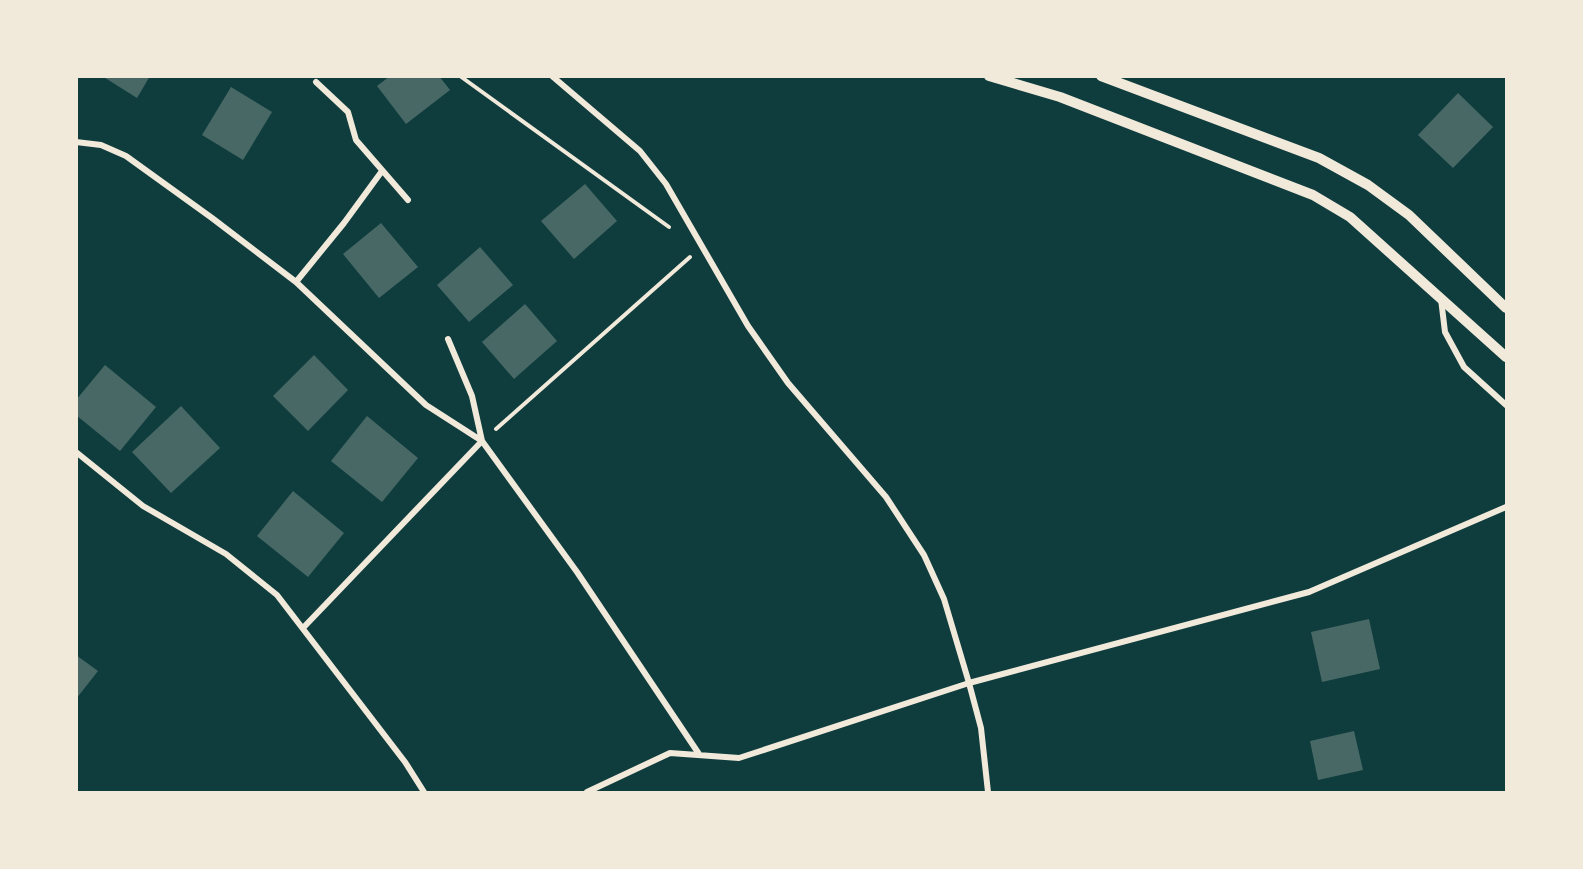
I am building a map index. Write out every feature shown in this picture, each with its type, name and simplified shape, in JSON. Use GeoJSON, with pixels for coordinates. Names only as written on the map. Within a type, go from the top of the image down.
{"type":"FeatureCollection","features":[{"type":"Feature","properties":{"kind":"street"},"geometry":{"type":"LineString","coordinates":[[552,76],[640,151],[666,184],[748,326],[788,383],[886,497],[924,555],[944,599],[969,683],[981,728],[988,792]]}},
{"type":"Feature","properties":{"kind":"street"},"geometry":{"type":"LineString","coordinates":[[989,76],[1060,97],[1313,195],[1350,217],[1506,357]]}},
{"type":"Feature","properties":{"kind":"street"},"geometry":{"type":"LineString","coordinates":[[1101,76],[1319,158],[1368,185],[1409,214],[1506,308]]}},
{"type":"Feature","properties":{"kind":"street"},"geometry":{"type":"LineString","coordinates":[[316,82],[348,112],[356,140],[408,200]]}},
{"type":"Feature","properties":{"kind":"street"},"geometry":{"type":"LineString","coordinates":[[76,142],[101,145],[126,156],[213,218],[296,282],[426,405],[482,441],[577,572],[699,754]]}},
{"type":"Feature","properties":{"kind":"street"},"geometry":{"type":"LineString","coordinates":[[296,282],[344,223],[382,171]]}},
{"type":"Feature","properties":{"kind":"street"},"geometry":{"type":"LineString","coordinates":[[1441,299],[1445,332],[1464,367],[1506,405]]}},
{"type":"Feature","properties":{"kind":"street"},"geometry":{"type":"LineString","coordinates":[[448,339],[472,396],[482,441]]}},
{"type":"Feature","properties":{"kind":"street"},"geometry":{"type":"LineString","coordinates":[[303,628],[482,441]]}},
{"type":"Feature","properties":{"kind":"street"},"geometry":{"type":"LineString","coordinates":[[76,452],[143,506],[226,554],[277,595],[405,762],[424,792]]}},
{"type":"Feature","properties":{"kind":"street"},"geometry":{"type":"LineString","coordinates":[[586,792],[670,753],[739,758],[969,683],[1309,591],[1506,507]]}},
{"type":"Feature","properties":{"kind":"path"},"geometry":{"type":"LineString","coordinates":[[460,76],[669,227],[703,245],[482,441]]}},
{"type":"Feature","properties":{"kind":"building"},"geometry":{"type":"Polygon","coordinates":[[[102,76],[150,76],[137,98],[102,76]]]}},
{"type":"Feature","properties":{"kind":"building"},"geometry":{"type":"Polygon","coordinates":[[[390,76],[439,76],[450,90],[406,124],[377,86],[390,76]]]}},
{"type":"Feature","properties":{"kind":"building"},"geometry":{"type":"Polygon","coordinates":[[[231,87],[272,112],[243,160],[202,135],[231,87]]]}},
{"type":"Feature","properties":{"kind":"building"},"geometry":{"type":"Polygon","coordinates":[[[1458,93],[1493,127],[1453,168],[1418,135],[1458,93]]]}},
{"type":"Feature","properties":{"kind":"building"},"geometry":{"type":"Polygon","coordinates":[[[585,184],[617,221],[574,259],[541,221],[585,184]]]}},
{"type":"Feature","properties":{"kind":"building"},"geometry":{"type":"Polygon","coordinates":[[[381,223],[418,267],[379,298],[343,254],[381,223]]]}},
{"type":"Feature","properties":{"kind":"building"},"geometry":{"type":"Polygon","coordinates":[[[480,247],[513,285],[469,322],[437,285],[480,247]]]}},
{"type":"Feature","properties":{"kind":"building"},"geometry":{"type":"Polygon","coordinates":[[[525,304],[557,341],[514,379],[482,342],[525,304]]]}},
{"type":"Feature","properties":{"kind":"building"},"geometry":{"type":"Polygon","coordinates":[[[314,355],[348,390],[308,431],[273,396],[314,355]]]}},
{"type":"Feature","properties":{"kind":"building"},"geometry":{"type":"Polygon","coordinates":[[[105,365],[156,407],[120,451],[76,415],[76,400],[105,365]]]}},
{"type":"Feature","properties":{"kind":"building"},"geometry":{"type":"Polygon","coordinates":[[[181,406],[220,448],[171,493],[132,452],[181,406]]]}},
{"type":"Feature","properties":{"kind":"building"},"geometry":{"type":"Polygon","coordinates":[[[367,416],[418,458],[382,502],[331,461],[367,416]]]}},
{"type":"Feature","properties":{"kind":"building"},"geometry":{"type":"Polygon","coordinates":[[[293,491],[344,533],[308,577],[257,536],[293,491]]]}},
{"type":"Feature","properties":{"kind":"building"},"geometry":{"type":"Polygon","coordinates":[[[1369,619],[1380,669],[1322,682],[1311,632],[1369,619]]]}},
{"type":"Feature","properties":{"kind":"building"},"geometry":{"type":"Polygon","coordinates":[[[76,655],[98,671],[76,699],[76,655]]]}},
{"type":"Feature","properties":{"kind":"building"},"geometry":{"type":"Polygon","coordinates":[[[1354,731],[1363,770],[1318,780],[1310,741],[1354,731]]]}}]}
